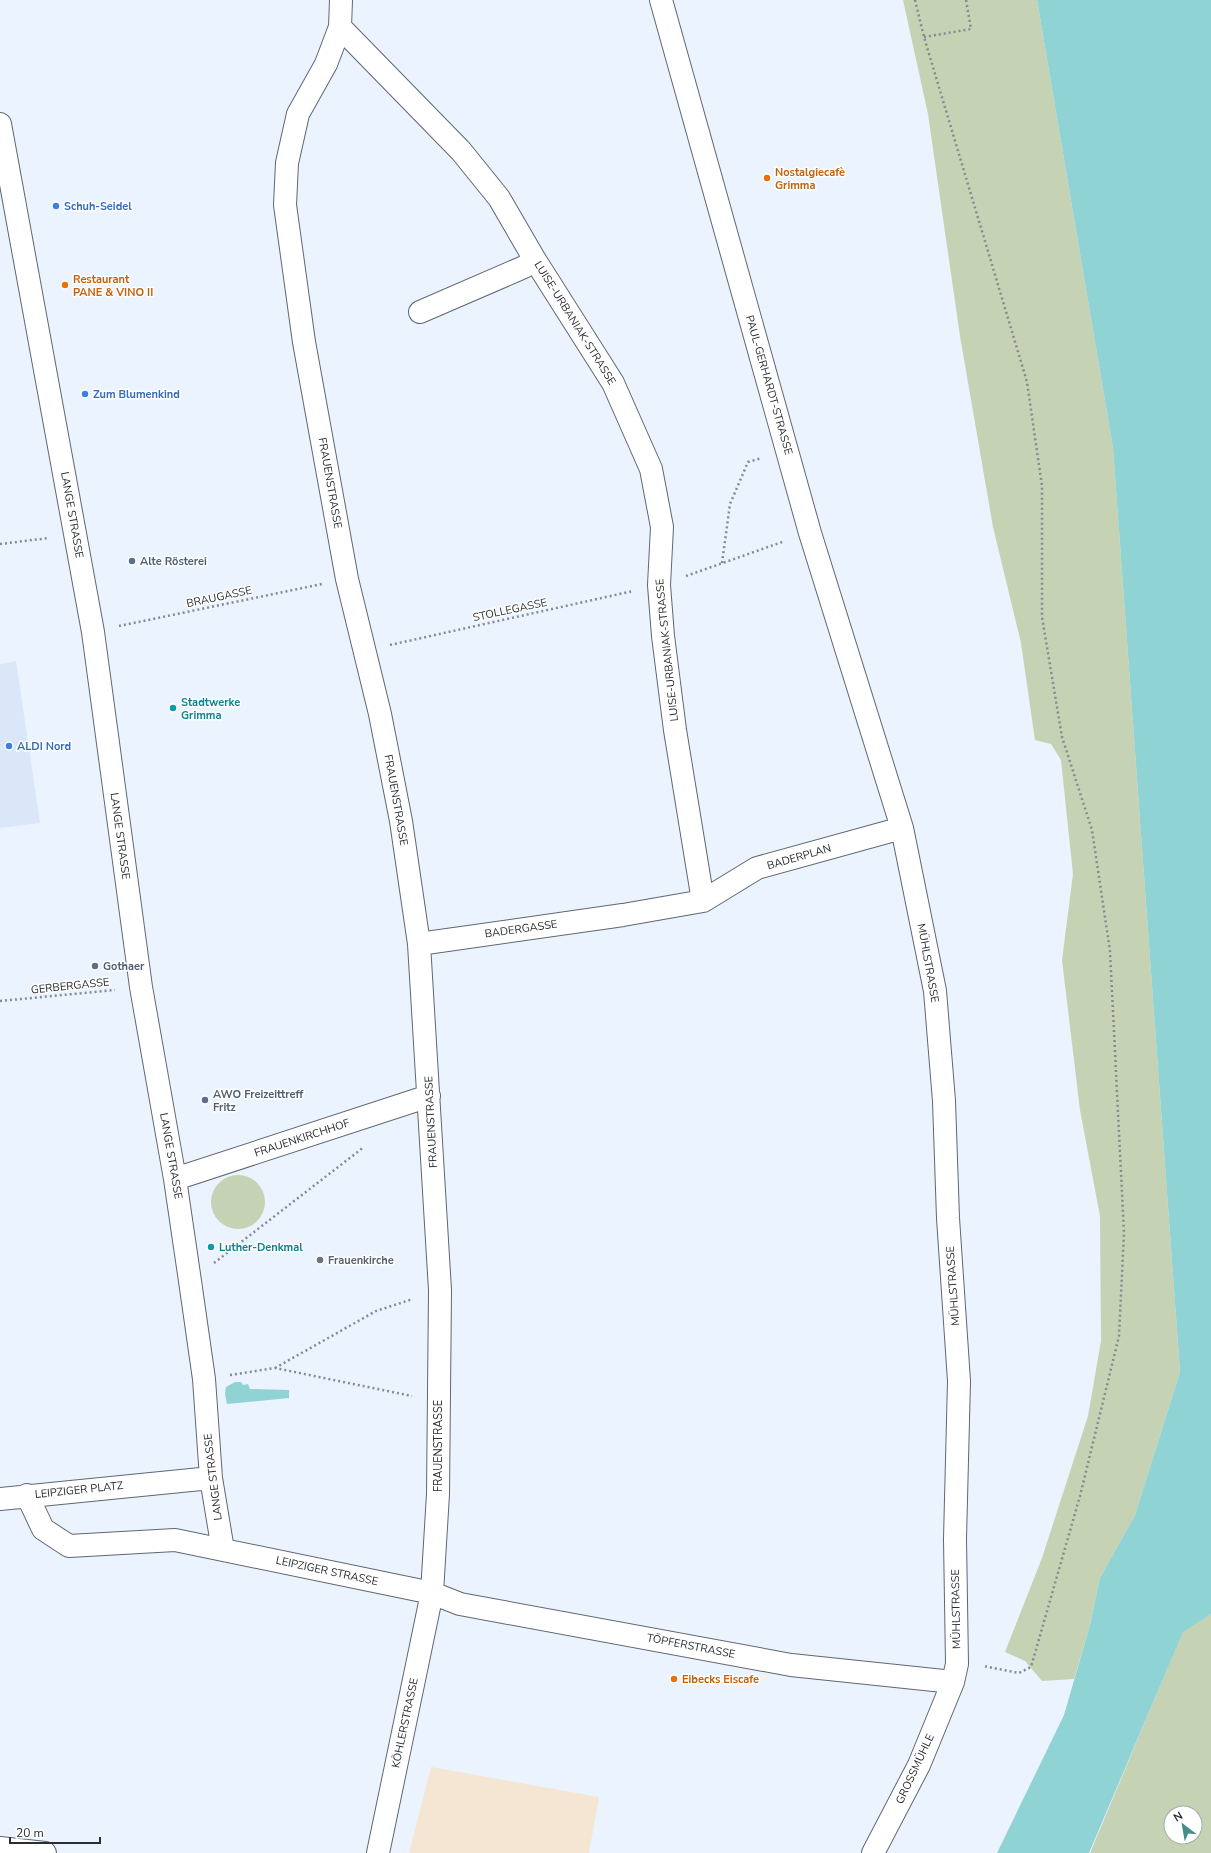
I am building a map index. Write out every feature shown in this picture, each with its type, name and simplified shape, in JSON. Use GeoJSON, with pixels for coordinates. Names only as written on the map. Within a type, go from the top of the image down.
{"type":"FeatureCollection","features":[{"type":"Feature","properties":{"kind":"street","name":"FRAUENSTRASSE"},"geometry":{"type":"LineString","coordinates":[[341,0],[340,27],[326,64],[298,114],[288,163],[284,205],[304,342],[347,579],[380,714],[401,821],[420,944],[440,1290],[438,1494],[432,1593]]}},
{"type":"Feature","properties":{"kind":"street","name":"PAUL-GERHARDT-STRASSE"},"geometry":{"type":"LineString","coordinates":[[661,0],[810,533],[902,828]]}},
{"type":"Feature","properties":{"kind":"street","name":"LUISE-URBANIAK-STRASSE"},"geometry":{"type":"LineString","coordinates":[[340,27],[461,151],[499,198],[535,260],[613,383],[651,469],[662,526],[659,585],[675,730],[703,901]]}},
{"type":"Feature","properties":{"kind":"street","name":"LANGE STRASSE"},"geometry":{"type":"LineString","coordinates":[[0,124],[93,632],[141,987],[175,1179],[204,1379],[211,1478],[223,1550]]}},
{"type":"Feature","properties":{"kind":"street"},"geometry":{"type":"LineString","coordinates":[[420,312],[524,267],[535,260]]}},
{"type":"Feature","properties":{"kind":"street","name":"MÜHLSTRASSE"},"geometry":{"type":"LineString","coordinates":[[902,828],[935,991],[944,1101],[948,1218],[959,1381],[955,1539],[955,1673]]}},
{"type":"Feature","properties":{"kind":"street","name":"BADERPLAN"},"geometry":{"type":"LineString","coordinates":[[623,915],[703,901],[757,868],[902,828]]}},
{"type":"Feature","properties":{"kind":"street","name":"BADERGASSE"},"geometry":{"type":"LineString","coordinates":[[420,944],[623,915]]}},
{"type":"Feature","properties":{"kind":"street","name":"FRAUENKIRCHHOF"},"geometry":{"type":"LineString","coordinates":[[175,1179],[429,1096]]}},
{"type":"Feature","properties":{"kind":"street","name":"LEIPZIGER PLATZ"},"geometry":{"type":"LineString","coordinates":[[211,1478],[27,1495],[43,1529],[69,1546],[175,1540],[223,1550]]}},
{"type":"Feature","properties":{"kind":"street"},"geometry":{"type":"LineString","coordinates":[[0,1499],[27,1495]]}},
{"type":"Feature","properties":{"kind":"street","name":"LEIPZIGER STRASSE"},"geometry":{"type":"LineString","coordinates":[[223,1550],[432,1593]]}},
{"type":"Feature","properties":{"kind":"street","name":"TÖPFERSTRASSE"},"geometry":{"type":"LineString","coordinates":[[432,1593],[460,1604],[791,1665],[955,1673]]}},
{"type":"Feature","properties":{"kind":"street","name":"KÖHLERSTRASSE"},"geometry":{"type":"LineString","coordinates":[[378,1853],[432,1593]]}},
{"type":"Feature","properties":{"kind":"street","name":"GROSSMÜHLE"},"geometry":{"type":"LineString","coordinates":[[873,1853],[919,1765],[955,1673]]}},
{"type":"Feature","properties":{"kind":"street"},"geometry":{"type":"LineString","coordinates":[[0,1848],[45,1853]]}},
{"type":"Feature","properties":{"kind":"path"},"geometry":{"type":"LineString","coordinates":[[915,0],[924,37],[1026,382],[1042,486],[1042,617],[1062,737],[1092,830],[1110,951],[1124,1233],[1119,1336],[1080,1496],[1031,1667],[1019,1673],[978,1665],[955,1673]]}},
{"type":"Feature","properties":{"kind":"path"},"geometry":{"type":"LineString","coordinates":[[924,37],[971,29],[966,0]]}},
{"type":"Feature","properties":{"kind":"path"},"geometry":{"type":"LineString","coordinates":[[722,563],[730,504],[748,462],[787,450]]}},
{"type":"Feature","properties":{"kind":"path","name":"STOLLEGASSE"},"geometry":{"type":"LineString","coordinates":[[364,651],[659,585],[810,533]]}},
{"type":"Feature","properties":{"kind":"path"},"geometry":{"type":"LineString","coordinates":[[0,544],[76,535]]}},
{"type":"Feature","properties":{"kind":"path","name":"BRAUGASSE"},"geometry":{"type":"LineString","coordinates":[[93,632],[347,579]]}},
{"type":"Feature","properties":{"kind":"path","name":"GERBERGASSE"},"geometry":{"type":"LineString","coordinates":[[0,1001],[141,987]]}},
{"type":"Feature","properties":{"kind":"path"},"geometry":{"type":"LineString","coordinates":[[190,1282],[366,1145]]}},
{"type":"Feature","properties":{"kind":"path"},"geometry":{"type":"LineString","coordinates":[[275,1368],[376,1311],[440,1290]]}},
{"type":"Feature","properties":{"kind":"path"},"geometry":{"type":"LineString","coordinates":[[204,1379],[275,1368],[439,1401]]}},
{"type":"Feature","properties":{"kind":"shaded area"},"geometry":{"type":"Polygon","coordinates":[[[903,0],[1037,0],[1113,448],[1180,1372],[1135,1515],[1100,1578],[1090,1625],[1074,1679],[1042,1681],[1025,1661],[1005,1652],[1042,1558],[1088,1416],[1101,1341],[1100,1216],[1080,1110],[1062,960],[1073,874],[1061,760],[1051,744],[1035,740],[1021,643],[993,527],[960,336],[928,114],[903,0]]]}},
{"type":"Feature","properties":{"kind":"shaded area"},"geometry":{"type":"Polygon","coordinates":[[[1037,0],[1211,0],[1211,1614],[1183,1632],[1089,1853],[997,1853],[1064,1715],[1090,1625],[1100,1578],[1135,1515],[1180,1372],[1113,448],[1037,0]]]}},
{"type":"Feature","properties":{"kind":"shaded area"},"geometry":{"type":"Polygon","coordinates":[[[16,661],[40,823],[0,828],[0,664],[16,661]]]}},
{"type":"Feature","properties":{"kind":"shaded area"},"geometry":{"type":"Polygon","coordinates":[[[238,1175],[248,1177],[257,1183],[263,1192],[265,1202],[263,1212],[257,1221],[248,1227],[238,1229],[228,1227],[219,1221],[213,1212],[211,1202],[213,1192],[219,1183],[228,1177],[238,1175]]]}},
{"type":"Feature","properties":{"kind":"shaded area"},"geometry":{"type":"Polygon","coordinates":[[[235,1382],[241,1382],[243,1385],[248,1384],[250,1389],[289,1390],[289,1398],[227,1404],[225,1394],[226,1387],[235,1382]]]}},
{"type":"Feature","properties":{"kind":"shaded area"},"geometry":{"type":"Polygon","coordinates":[[[1211,1614],[1211,1853],[1090,1853],[1183,1631],[1211,1614]]]}},
{"type":"Feature","properties":{"kind":"shaded area"},"geometry":{"type":"Polygon","coordinates":[[[431,1767],[599,1797],[589,1853],[409,1853],[431,1767]]]}},
{"type":"Feature","properties":{"kind":"place","name":"Nostalgiecafè Grimma"},"geometry":{"type":"Point","coordinates":[767,178]}},
{"type":"Feature","properties":{"kind":"place","name":"Schuh-Seidel"},"geometry":{"type":"Point","coordinates":[56,206]}},
{"type":"Feature","properties":{"kind":"place","name":"Restaurant PANE & VINO II"},"geometry":{"type":"Point","coordinates":[65,285]}},
{"type":"Feature","properties":{"kind":"place","name":"Zum Blumenkind"},"geometry":{"type":"Point","coordinates":[85,394]}},
{"type":"Feature","properties":{"kind":"place","name":"Alte Rösterei"},"geometry":{"type":"Point","coordinates":[132,561]}},
{"type":"Feature","properties":{"kind":"place","name":"Stadtwerke Grimma"},"geometry":{"type":"Point","coordinates":[173,708]}},
{"type":"Feature","properties":{"kind":"place","name":"ALDI Nord"},"geometry":{"type":"Point","coordinates":[9,746]}},
{"type":"Feature","properties":{"kind":"place","name":"Gothaer"},"geometry":{"type":"Point","coordinates":[95,966]}},
{"type":"Feature","properties":{"kind":"place","name":"AWO Freizeittreff Fritz"},"geometry":{"type":"Point","coordinates":[205,1100]}},
{"type":"Feature","properties":{"kind":"place","name":"Luther-Denkmal"},"geometry":{"type":"Point","coordinates":[211,1247]}},
{"type":"Feature","properties":{"kind":"place","name":"Frauenkirche"},"geometry":{"type":"Point","coordinates":[320,1260]}},
{"type":"Feature","properties":{"kind":"place","name":"Eibecks Eiscafe"},"geometry":{"type":"Point","coordinates":[674,1679]}}]}
